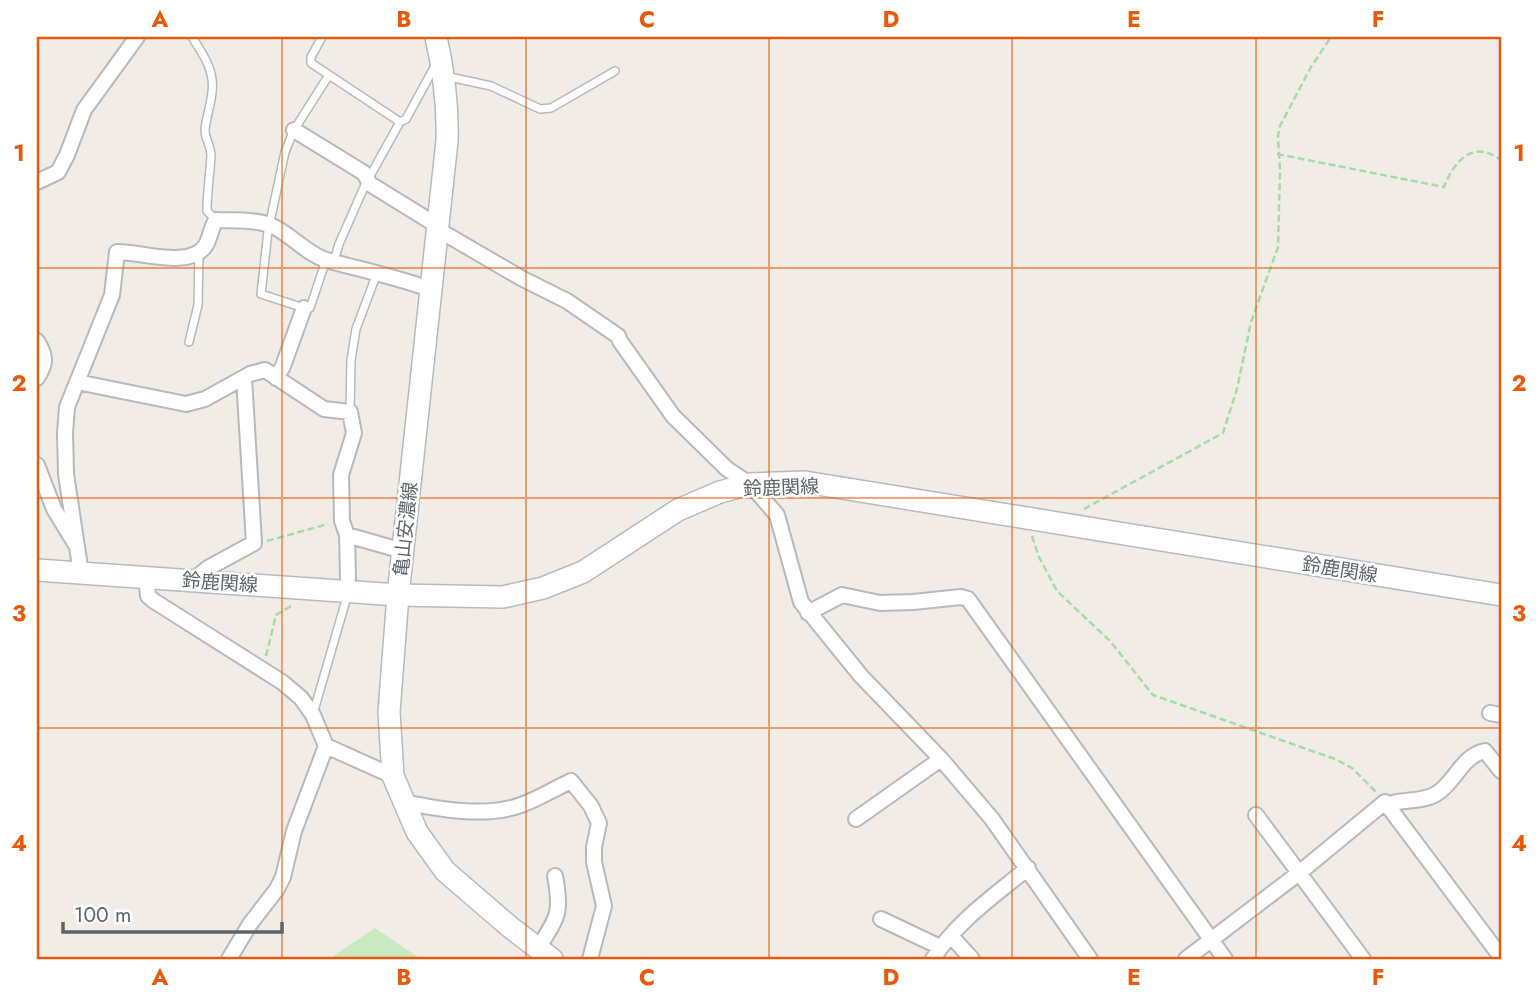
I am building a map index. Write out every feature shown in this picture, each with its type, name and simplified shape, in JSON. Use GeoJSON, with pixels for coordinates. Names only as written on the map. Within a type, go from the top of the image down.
{"type":"FeatureCollection","features":[{"type":"Feature","properties":{"kind":"main road","name":"亀山安濃線"},"geometry":{"type":"LineString","coordinates":[[440,56],[447,141],[398,595],[389,712],[393,776],[417,832],[445,871],[545,953]]}},
{"type":"Feature","properties":{"kind":"main road","name":"鈴鹿関線"},"geometry":{"type":"LineString","coordinates":[[37,570],[398,595],[503,597],[543,588],[583,572],[678,510],[720,492],[750,484],[805,482],[1501,594]]}},
{"type":"Feature","properties":{"kind":"street"},"geometry":{"type":"LineString","coordinates":[[37,182],[58,172],[84,110],[137,37]]}},
{"type":"Feature","properties":{"kind":"street"},"geometry":{"type":"LineString","coordinates":[[294,130],[364,173],[370,184],[438,228],[521,278],[567,301],[618,335],[673,416],[727,469],[750,484],[777,515],[801,602],[808,613],[861,676],[941,759],[992,819],[1090,959]]}},
{"type":"Feature","properties":{"kind":"street"},"geometry":{"type":"LineString","coordinates":[[81,573],[66,474],[67,407],[112,295],[117,252],[128,251],[173,258],[199,253],[207,244],[216,220],[270,225],[313,253],[330,260],[432,290]]}},
{"type":"Feature","properties":{"kind":"street"},"geometry":{"type":"LineString","coordinates":[[276,378],[304,308]]}},
{"type":"Feature","properties":{"kind":"street"},"geometry":{"type":"LineString","coordinates":[[37,341],[46,363],[37,378]]}},
{"type":"Feature","properties":{"kind":"street"},"geometry":{"type":"LineString","coordinates":[[77,382],[186,404],[205,399],[244,377],[265,370],[324,409],[350,412],[354,433],[341,475],[348,579]]}},
{"type":"Feature","properties":{"kind":"street"},"geometry":{"type":"LineString","coordinates":[[193,580],[208,568],[254,543],[244,377]]}},
{"type":"Feature","properties":{"kind":"street"},"geometry":{"type":"LineString","coordinates":[[37,465],[54,509],[77,547]]}},
{"type":"Feature","properties":{"kind":"street"},"geometry":{"type":"LineString","coordinates":[[344,528],[403,551]]}},
{"type":"Feature","properties":{"kind":"street"},"geometry":{"type":"LineString","coordinates":[[146,577],[148,596],[154,601],[263,670],[301,698],[313,715],[326,746],[393,776]]}},
{"type":"Feature","properties":{"kind":"street"},"geometry":{"type":"LineString","coordinates":[[808,613],[842,595],[880,603],[961,597],[968,599],[1225,959]]}},
{"type":"Feature","properties":{"kind":"street"},"geometry":{"type":"LineString","coordinates":[[229,959],[283,877],[294,831],[326,746]]}},
{"type":"Feature","properties":{"kind":"street"},"geometry":{"type":"LineString","coordinates":[[1186,959],[1212,942],[1386,804],[1435,795],[1451,781],[1468,758],[1476,753],[1485,751],[1501,771]]}},
{"type":"Feature","properties":{"kind":"street"},"geometry":{"type":"LineString","coordinates":[[856,819],[941,759]]}},
{"type":"Feature","properties":{"kind":"street"},"geometry":{"type":"LineString","coordinates":[[403,802],[446,809],[503,809],[521,805],[570,781],[591,806],[599,824],[594,862],[604,906],[590,959]]}},
{"type":"Feature","properties":{"kind":"street"},"geometry":{"type":"LineString","coordinates":[[1386,804],[1501,957]]}},
{"type":"Feature","properties":{"kind":"street"},"geometry":{"type":"LineString","coordinates":[[1256,814],[1363,959]]}},
{"type":"Feature","properties":{"kind":"street"},"geometry":{"type":"LineString","coordinates":[[881,919],[937,953],[972,915],[1028,868]]}},
{"type":"Feature","properties":{"kind":"street"},"geometry":{"type":"LineString","coordinates":[[545,953],[557,919],[559,897],[555,876]]}},
{"type":"Feature","properties":{"kind":"street"},"geometry":{"type":"LineString","coordinates":[[952,937],[972,959]]}},
{"type":"Feature","properties":{"kind":"lane"},"geometry":{"type":"LineString","coordinates":[[192,37],[210,68],[212,80],[213,91],[205,124],[205,136],[211,149],[206,186],[207,211],[216,220]]}},
{"type":"Feature","properties":{"kind":"lane"},"geometry":{"type":"LineString","coordinates":[[322,37],[311,57],[311,63],[400,122]]}},
{"type":"Feature","properties":{"kind":"lane"},"geometry":{"type":"LineString","coordinates":[[329,75],[294,130],[285,152],[270,225],[261,293],[304,308],[310,308],[368,181],[440,56],[491,86],[540,109],[551,108],[615,71]]}},
{"type":"Feature","properties":{"kind":"lane"},"geometry":{"type":"LineString","coordinates":[[189,342],[198,305],[199,253]]}},
{"type":"Feature","properties":{"kind":"lane"},"geometry":{"type":"LineString","coordinates":[[350,412],[351,360],[356,329],[377,272]]}},
{"type":"Feature","properties":{"kind":"lane"},"geometry":{"type":"LineString","coordinates":[[313,715],[346,600]]}},
{"type":"Feature","properties":{"kind":"path"},"geometry":{"type":"LineString","coordinates":[[1072,524],[1089,505],[1223,433],[1237,389],[1251,322],[1278,247],[1279,126],[1311,67],[1331,37]]}},
{"type":"Feature","properties":{"kind":"path"},"geometry":{"type":"LineString","coordinates":[[1277,154],[1444,187],[1450,170],[1463,157],[1478,150],[1494,154],[1501,160]]}},
{"type":"Feature","properties":{"kind":"path"},"geometry":{"type":"LineString","coordinates":[[1029,517],[1031,536],[1057,591],[1110,641],[1153,695],[1335,759],[1352,768],[1386,804]]}},
{"type":"Feature","properties":{"kind":"path"},"geometry":{"type":"LineString","coordinates":[[254,543],[315,526],[344,528]]}},
{"type":"Feature","properties":{"kind":"path"},"geometry":{"type":"LineString","coordinates":[[263,670],[276,615],[293,605]]}},
{"type":"Feature","properties":{"kind":"green space"},"geometry":{"type":"Polygon","coordinates":[[[375,928],[421,959],[329,959],[375,928]]]}}]}
